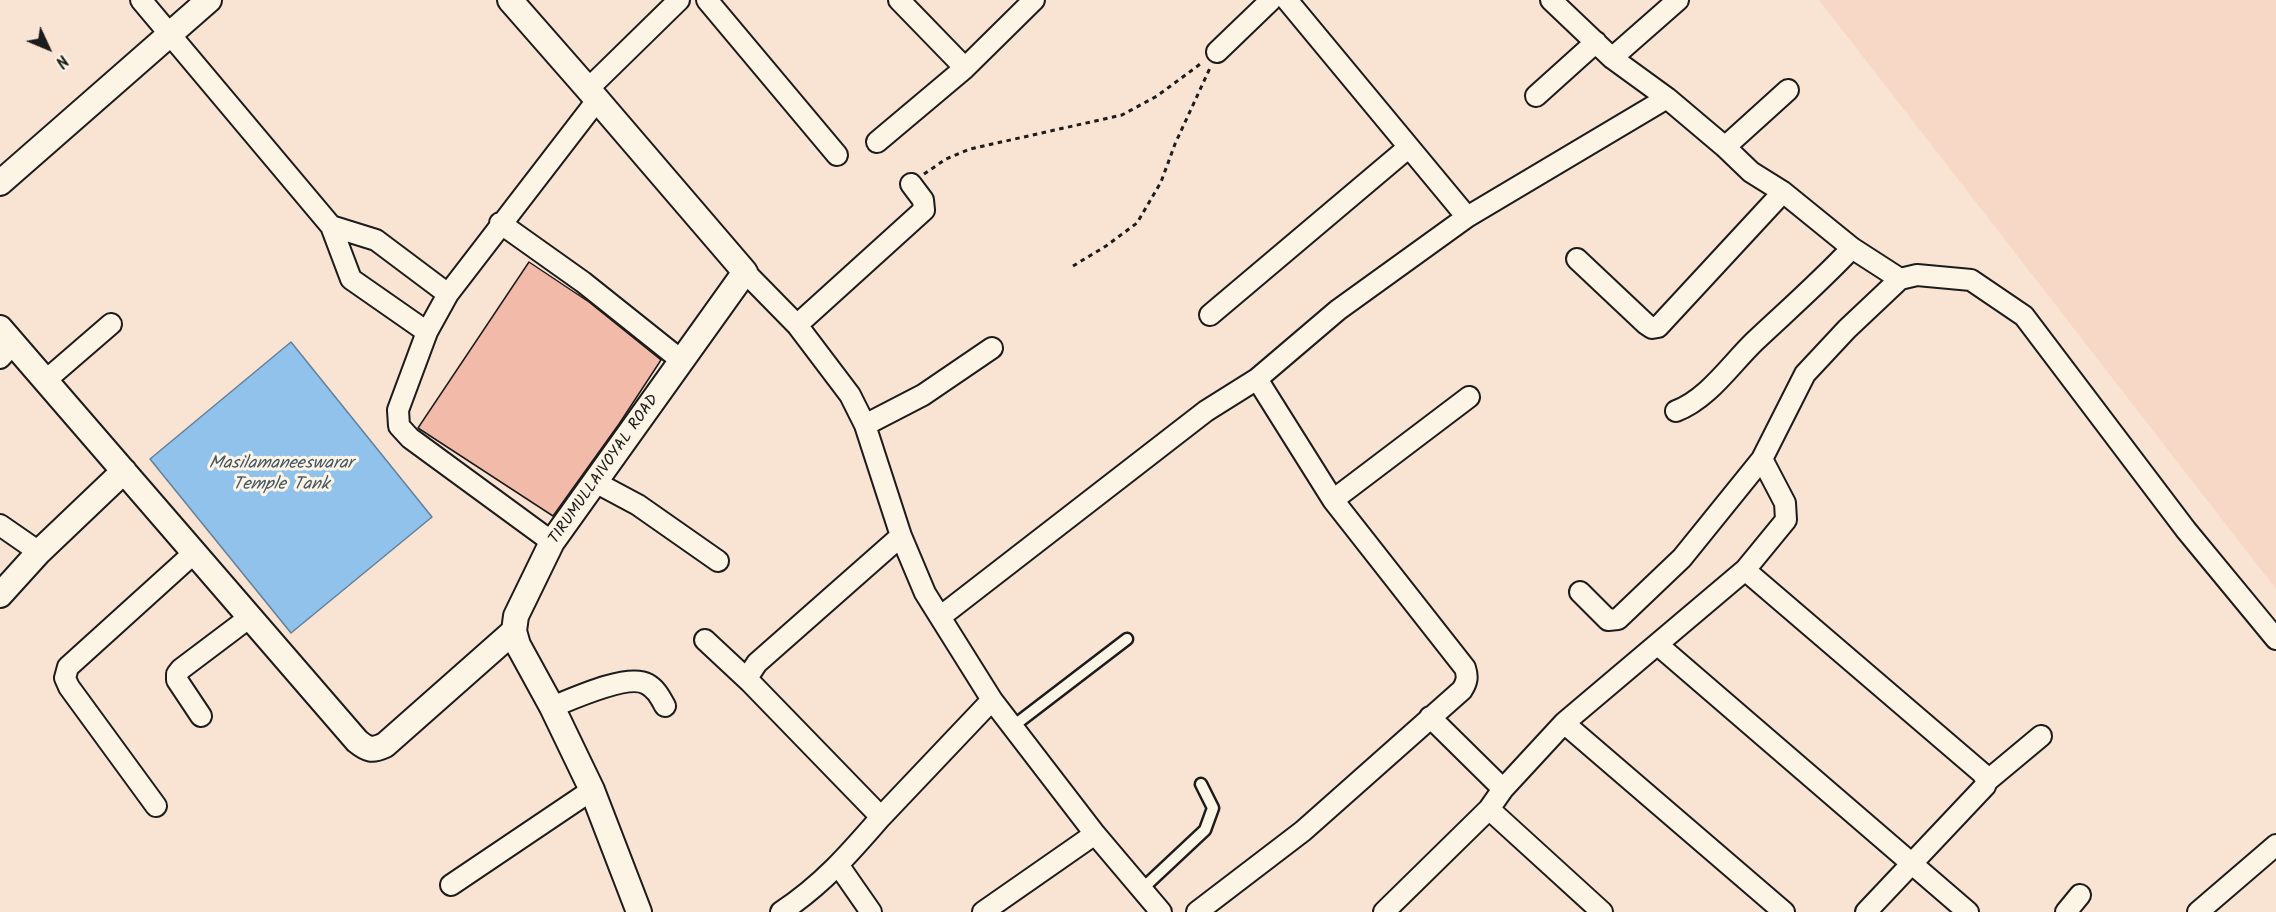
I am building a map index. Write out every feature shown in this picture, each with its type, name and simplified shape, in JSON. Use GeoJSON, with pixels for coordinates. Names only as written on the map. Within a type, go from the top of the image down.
{"type":"FeatureCollection","features":[{"type":"Feature","properties":{"kind":"street"},"geometry":{"type":"LineString","coordinates":[[141,0],[331,226],[351,279],[427,332]]}},
{"type":"Feature","properties":{"kind":"street"},"geometry":{"type":"LineString","coordinates":[[0,183],[209,0]]}},
{"type":"Feature","properties":{"kind":"street"},"geometry":{"type":"LineString","coordinates":[[510,0],[745,272],[797,325],[850,395],[865,425],[901,536],[925,593],[992,700],[1095,834],[1161,912]]}},
{"type":"Feature","properties":{"kind":"street"},"geometry":{"type":"LineString","coordinates":[[552,542],[410,438],[399,426],[398,410],[427,332],[448,294],[593,94],[679,0]]}},
{"type":"Feature","properties":{"kind":"street"},"geometry":{"type":"LineString","coordinates":[[707,0],[837,155]]}},
{"type":"Feature","properties":{"kind":"street"},"geometry":{"type":"LineString","coordinates":[[899,0],[965,68]]}},
{"type":"Feature","properties":{"kind":"street"},"geometry":{"type":"LineString","coordinates":[[877,142],[965,68],[1034,0]]}},
{"type":"Feature","properties":{"kind":"street"},"geometry":{"type":"LineString","coordinates":[[1217,52],[1270,0]]}},
{"type":"Feature","properties":{"kind":"street"},"geometry":{"type":"LineString","coordinates":[[1287,0],[1467,217]]}},
{"type":"Feature","properties":{"kind":"street"},"geometry":{"type":"LineString","coordinates":[[1551,0],[1612,58],[1667,98],[1751,172],[1783,192],[1852,248],[1900,279]]}},
{"type":"Feature","properties":{"kind":"street"},"geometry":{"type":"LineString","coordinates":[[1612,58],[1678,0]]}},
{"type":"Feature","properties":{"kind":"street"},"geometry":{"type":"LineString","coordinates":[[1536,96],[1596,42]]}},
{"type":"Feature","properties":{"kind":"street"},"geometry":{"type":"LineString","coordinates":[[1725,147],[1788,90]]}},
{"type":"Feature","properties":{"kind":"street"},"geometry":{"type":"LineString","coordinates":[[940,617],[1206,411],[1257,379],[1338,310],[1467,217],[1667,98]]}},
{"type":"Feature","properties":{"kind":"street"},"geometry":{"type":"LineString","coordinates":[[1210,315],[1409,147]]}},
{"type":"Feature","properties":{"kind":"street"},"geometry":{"type":"LineString","coordinates":[[797,325],[924,210],[924,200],[911,184]]}},
{"type":"Feature","properties":{"kind":"street"},"geometry":{"type":"LineString","coordinates":[[1577,259],[1646,324],[1652,328],[1658,327],[1783,192]]}},
{"type":"Feature","properties":{"kind":"street"},"geometry":{"type":"LineString","coordinates":[[500,223],[583,282],[682,361]]}},
{"type":"Feature","properties":{"kind":"street"},"geometry":{"type":"LineString","coordinates":[[331,226],[376,240],[448,294]]}},
{"type":"Feature","properties":{"kind":"street"},"geometry":{"type":"LineString","coordinates":[[1676,411],[1692,405],[1754,342],[1813,289],[1852,248]]}},
{"type":"Feature","properties":{"kind":"street","name":"TIRUMULLAIVOYAL ROAD"},"geometry":{"type":"LineString","coordinates":[[514,631],[516,616],[552,542],[745,272]]}},
{"type":"Feature","properties":{"kind":"street"},"geometry":{"type":"LineString","coordinates":[[1580,592],[1608,620],[1618,620],[1682,558],[1762,459],[1804,374],[1900,279],[1917,274],[1971,280],[2024,316],[2186,530],[2276,639]]}},
{"type":"Feature","properties":{"kind":"street"},"geometry":{"type":"LineString","coordinates":[[45,381],[111,324]]}},
{"type":"Feature","properties":{"kind":"street"},"geometry":{"type":"LineString","coordinates":[[4,343],[45,381],[357,741],[367,749],[374,750],[385,745],[514,631],[518,645],[552,707],[592,790],[639,912]]}},
{"type":"Feature","properties":{"kind":"street"},"geometry":{"type":"LineString","coordinates":[[865,425],[922,395],[993,348]]}},
{"type":"Feature","properties":{"kind":"street"},"geometry":{"type":"LineString","coordinates":[[1197,912],[1303,831],[1462,690],[1467,676],[1465,668],[1333,500],[1257,379]]}},
{"type":"Feature","properties":{"kind":"street"},"geometry":{"type":"LineString","coordinates":[[1333,500],[1469,397]]}},
{"type":"Feature","properties":{"kind":"street"},"geometry":{"type":"LineString","coordinates":[[1384,912],[1489,809],[1503,789],[1564,723],[1745,570],[1786,520],[1785,503],[1762,459]]}},
{"type":"Feature","properties":{"kind":"street"},"geometry":{"type":"LineString","coordinates":[[0,595],[39,552],[124,471]]}},
{"type":"Feature","properties":{"kind":"street"},"geometry":{"type":"LineString","coordinates":[[595,482],[638,505],[718,561]]}},
{"type":"Feature","properties":{"kind":"street"},"geometry":{"type":"LineString","coordinates":[[0,525],[39,552]]}},
{"type":"Feature","properties":{"kind":"street"},"geometry":{"type":"LineString","coordinates":[[750,682],[749,675],[757,663],[901,536]]}},
{"type":"Feature","properties":{"kind":"street"},"geometry":{"type":"LineString","coordinates":[[156,806],[69,687],[65,678],[68,668],[194,553]]}},
{"type":"Feature","properties":{"kind":"street"},"geometry":{"type":"LineString","coordinates":[[1745,570],[1982,773],[1988,781]]}},
{"type":"Feature","properties":{"kind":"street"},"geometry":{"type":"LineString","coordinates":[[201,716],[177,680],[177,675],[181,669],[250,617]]}},
{"type":"Feature","properties":{"kind":"street"},"geometry":{"type":"LineString","coordinates":[[705,639],[881,817]]}},
{"type":"Feature","properties":{"kind":"street"},"geometry":{"type":"LineString","coordinates":[[1658,645],[1968,912]]}},
{"type":"Feature","properties":{"kind":"street"},"geometry":{"type":"LineString","coordinates":[[552,707],[600,688],[626,682],[645,682],[656,690],[665,706]]}},
{"type":"Feature","properties":{"kind":"street"},"geometry":{"type":"LineString","coordinates":[[781,912],[805,896],[839,866],[881,817],[992,700]]}},
{"type":"Feature","properties":{"kind":"street"},"geometry":{"type":"LineString","coordinates":[[1430,717],[1503,789]]}},
{"type":"Feature","properties":{"kind":"street"},"geometry":{"type":"LineString","coordinates":[[1564,723],[1784,912]]}},
{"type":"Feature","properties":{"kind":"street"},"geometry":{"type":"LineString","coordinates":[[1866,912],[1988,781],[2041,736]]}},
{"type":"Feature","properties":{"kind":"street"},"geometry":{"type":"LineString","coordinates":[[451,885],[592,790]]}},
{"type":"Feature","properties":{"kind":"street"},"geometry":{"type":"LineString","coordinates":[[1489,809],[1599,911]]}},
{"type":"Feature","properties":{"kind":"street"},"geometry":{"type":"LineString","coordinates":[[983,912],[1095,834]]}},
{"type":"Feature","properties":{"kind":"street"},"geometry":{"type":"LineString","coordinates":[[2198,912],[2276,845]]}},
{"type":"Feature","properties":{"kind":"street"},"geometry":{"type":"LineString","coordinates":[[839,866],[871,912]]}},
{"type":"Feature","properties":{"kind":"street"},"geometry":{"type":"LineString","coordinates":[[2066,912],[2080,895]]}},
{"type":"Feature","properties":{"kind":"lane"},"geometry":{"type":"LineString","coordinates":[[1012,727],[1127,639]]}},
{"type":"Feature","properties":{"kind":"lane"},"geometry":{"type":"LineString","coordinates":[[1142,890],[1205,830],[1213,808],[1201,784]]}},
{"type":"Feature","properties":{"kind":"path"},"geometry":{"type":"LineString","coordinates":[[911,184],[946,159],[970,148],[1122,115],[1157,96],[1217,52]]}},
{"type":"Feature","properties":{"kind":"path"},"geometry":{"type":"LineString","coordinates":[[1073,266],[1106,246],[1137,223],[1161,182],[1175,144],[1217,52]]}},
{"type":"Feature","properties":{"kind":"shaded area"},"geometry":{"type":"Polygon","coordinates":[[[1819,0],[2276,0],[2276,589],[1819,0]]]}},
{"type":"Feature","properties":{"kind":"water","name":"Masilamaneeswarar Temple Tank"},"geometry":{"type":"Polygon","coordinates":[[[291,342],[432,517],[291,633],[150,459],[291,342]]]}},
{"type":"Feature","properties":{"kind":"building"},"geometry":{"type":"Polygon","coordinates":[[[529,262],[589,302],[661,360],[619,424],[553,516],[418,428],[529,262]]]}}]}
